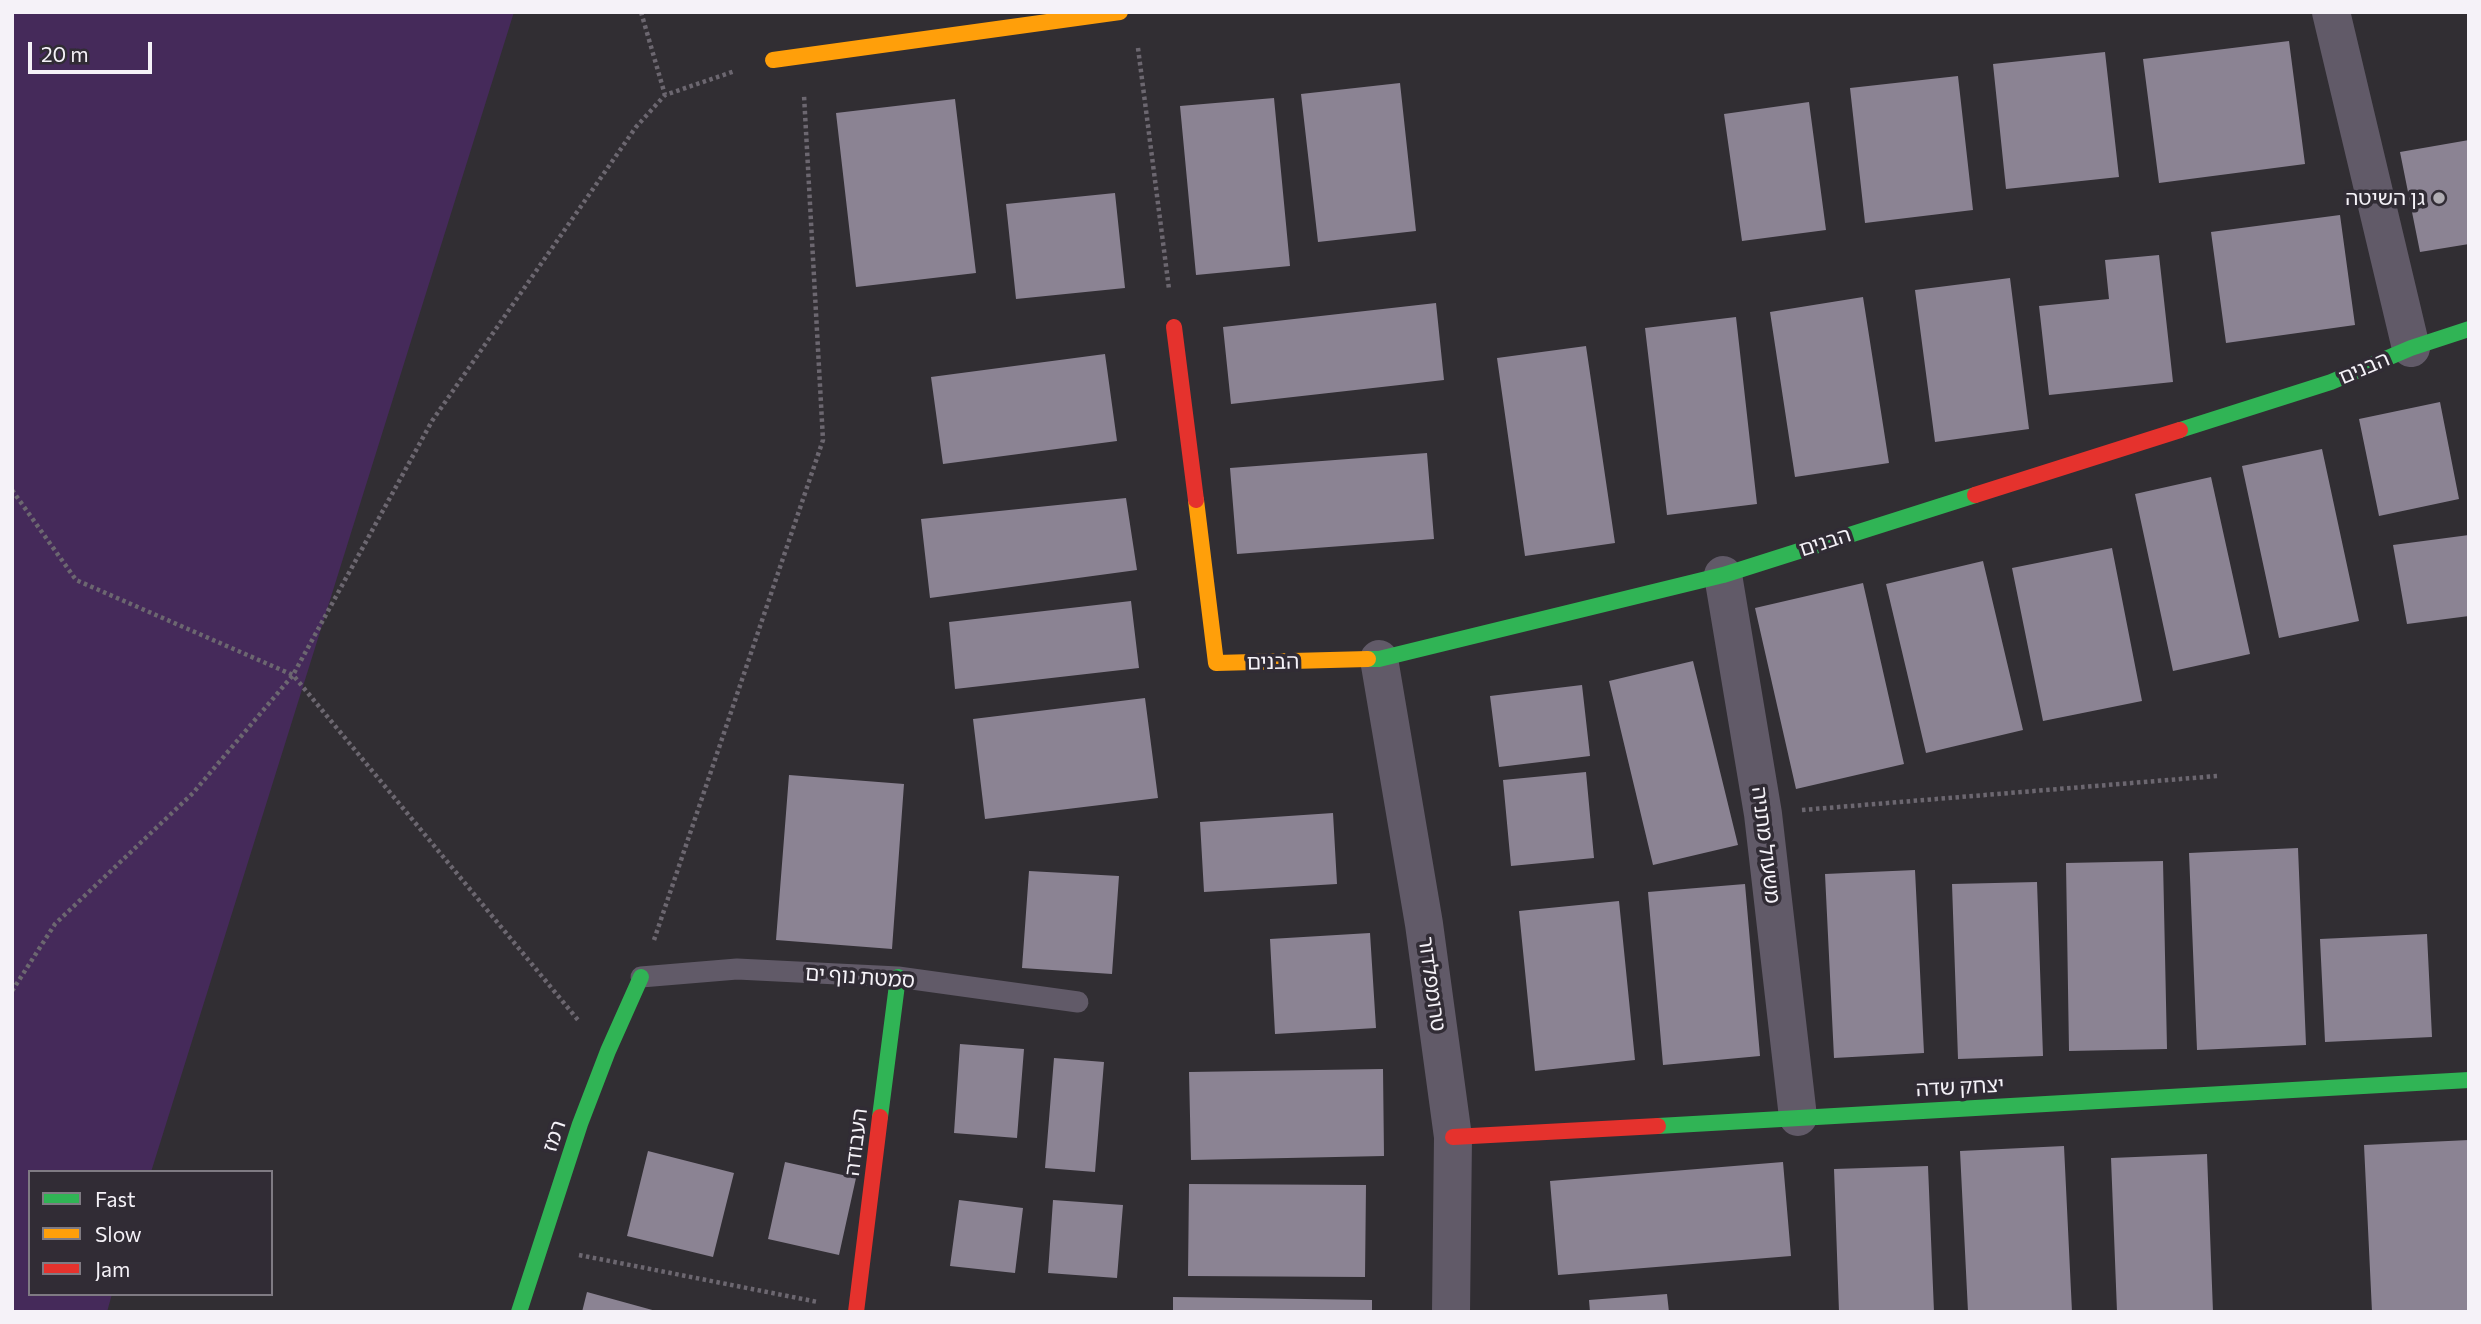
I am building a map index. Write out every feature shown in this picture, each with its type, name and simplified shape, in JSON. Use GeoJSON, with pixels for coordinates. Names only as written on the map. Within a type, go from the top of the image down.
{"type":"FeatureCollection","features":[{"type":"Feature","properties":{"kind":"street"},"geometry":{"type":"LineString","coordinates":[[773,60],[1120,12]]}},
{"type":"Feature","properties":{"kind":"street","name":"הבנים"},"geometry":{"type":"LineString","coordinates":[[1174,327],[1216,663],[1379,659],[1723,575],[2331,383],[2411,348],[2331,12]]}},
{"type":"Feature","properties":{"kind":"street"},"geometry":{"type":"LineString","coordinates":[[2411,348],[2469,329]]}},
{"type":"Feature","properties":{"kind":"street","name":"משעול מתניה"},"geometry":{"type":"LineString","coordinates":[[1723,575],[1763,814],[1797,1117]]}},
{"type":"Feature","properties":{"kind":"street","name":"טרומפלדור"},"geometry":{"type":"LineString","coordinates":[[1379,659],[1423,924],[1453,1137],[1451,1312]]}},
{"type":"Feature","properties":{"kind":"street","name":"רמז"},"geometry":{"type":"LineString","coordinates":[[519,1312],[580,1124],[608,1051],[641,977]]}},
{"type":"Feature","properties":{"kind":"street","name":"העבודה"},"geometry":{"type":"LineString","coordinates":[[856,1311],[898,977]]}},
{"type":"Feature","properties":{"kind":"street","name":"יצחק שדה"},"geometry":{"type":"LineString","coordinates":[[1453,1137],[2469,1080]]}},
{"type":"Feature","properties":{"kind":"lane","name":"סמטת נוף ים"},"geometry":{"type":"LineString","coordinates":[[641,977],[737,970],[898,977],[1078,1002]]}},
{"type":"Feature","properties":{"kind":"path"},"geometry":{"type":"LineString","coordinates":[[641,12],[665,95]]}},
{"type":"Feature","properties":{"kind":"path"},"geometry":{"type":"LineString","coordinates":[[1137,38],[1174,327]]}},
{"type":"Feature","properties":{"kind":"path"},"geometry":{"type":"LineString","coordinates":[[641,977],[823,440],[802,56]]}},
{"type":"Feature","properties":{"kind":"path"},"geometry":{"type":"LineString","coordinates":[[12,991],[55,924],[193,793],[293,675],[432,421],[636,127],[665,95],[773,60]]}},
{"type":"Feature","properties":{"kind":"path"},"geometry":{"type":"LineString","coordinates":[[12,490],[76,580],[293,675],[567,1009],[608,1051]]}},
{"type":"Feature","properties":{"kind":"path"},"geometry":{"type":"LineString","coordinates":[[1763,814],[2217,776]]}},
{"type":"Feature","properties":{"kind":"path"},"geometry":{"type":"LineString","coordinates":[[539,1247],[856,1311]]}},
{"type":"Feature","properties":{"kind":"shaded area"},"geometry":{"type":"Polygon","coordinates":[[[12,12],[514,12],[152,1170],[28,1170],[28,1296],[111,1296],[107,1312],[12,1312],[12,12]]]}},
{"type":"Feature","properties":{"kind":"building"},"geometry":{"type":"Polygon","coordinates":[[[2289,41],[2305,164],[2159,183],[2143,59],[2289,41]]]}},
{"type":"Feature","properties":{"kind":"building"},"geometry":{"type":"Polygon","coordinates":[[[2105,52],[2119,177],[2006,189],[1993,64],[2105,52]]]}},
{"type":"Feature","properties":{"kind":"building"},"geometry":{"type":"Polygon","coordinates":[[[1958,76],[1973,210],[1865,223],[1850,88],[1958,76]]]}},
{"type":"Feature","properties":{"kind":"building"},"geometry":{"type":"Polygon","coordinates":[[[1400,83],[1416,231],[1318,242],[1301,94],[1400,83]]]}},
{"type":"Feature","properties":{"kind":"building"},"geometry":{"type":"Polygon","coordinates":[[[1274,98],[1290,266],[1196,275],[1180,106],[1274,98]]]}},
{"type":"Feature","properties":{"kind":"building"},"geometry":{"type":"Polygon","coordinates":[[[955,99],[976,273],[856,287],[836,113],[955,99]]]}},
{"type":"Feature","properties":{"kind":"building"},"geometry":{"type":"Polygon","coordinates":[[[1809,102],[1826,230],[1742,241],[1724,114],[1809,102]]]}},
{"type":"Feature","properties":{"kind":"building","name":"גן השיטה"},"geometry":{"type":"Polygon","coordinates":[[[2469,140],[2469,244],[2420,252],[2400,152],[2469,140]]]}},
{"type":"Feature","properties":{"kind":"building"},"geometry":{"type":"Polygon","coordinates":[[[1115,193],[1125,288],[1016,299],[1006,204],[1115,193]]]}},
{"type":"Feature","properties":{"kind":"building"},"geometry":{"type":"Polygon","coordinates":[[[2340,215],[2355,325],[2226,343],[2211,232],[2340,215]]]}},
{"type":"Feature","properties":{"kind":"building"},"geometry":{"type":"Polygon","coordinates":[[[2159,255],[2173,382],[2049,395],[2039,306],[2109,299],[2105,260],[2159,255]]]}},
{"type":"Feature","properties":{"kind":"building"},"geometry":{"type":"Polygon","coordinates":[[[2010,278],[2029,429],[1935,442],[1915,290],[2010,278]]]}},
{"type":"Feature","properties":{"kind":"building"},"geometry":{"type":"Polygon","coordinates":[[[1863,297],[1889,463],[1795,477],[1770,312],[1863,297]]]}},
{"type":"Feature","properties":{"kind":"building"},"geometry":{"type":"Polygon","coordinates":[[[1436,303],[1444,380],[1231,404],[1223,327],[1436,303]]]}},
{"type":"Feature","properties":{"kind":"building"},"geometry":{"type":"Polygon","coordinates":[[[1736,317],[1757,504],[1667,515],[1645,328],[1736,317]]]}},
{"type":"Feature","properties":{"kind":"building"},"geometry":{"type":"Polygon","coordinates":[[[1586,346],[1615,543],[1525,556],[1497,358],[1586,346]]]}},
{"type":"Feature","properties":{"kind":"building"},"geometry":{"type":"Polygon","coordinates":[[[1105,354],[1117,441],[943,464],[931,377],[1105,354]]]}},
{"type":"Feature","properties":{"kind":"building"},"geometry":{"type":"Polygon","coordinates":[[[2440,402],[2459,499],[2379,516],[2359,419],[2440,402]]]}},
{"type":"Feature","properties":{"kind":"building"},"geometry":{"type":"Polygon","coordinates":[[[2322,449],[2359,621],[2279,638],[2242,466],[2322,449]]]}},
{"type":"Feature","properties":{"kind":"building"},"geometry":{"type":"Polygon","coordinates":[[[1427,453],[1434,539],[1237,554],[1230,468],[1427,453]]]}},
{"type":"Feature","properties":{"kind":"building"},"geometry":{"type":"Polygon","coordinates":[[[2211,477],[2250,654],[2173,671],[2135,494],[2211,477]]]}},
{"type":"Feature","properties":{"kind":"building"},"geometry":{"type":"Polygon","coordinates":[[[1126,498],[1137,570],[930,598],[921,519],[1126,498]]]}},
{"type":"Feature","properties":{"kind":"building"},"geometry":{"type":"Polygon","coordinates":[[[2469,535],[2469,616],[2407,624],[2393,545],[2469,535]]]}},
{"type":"Feature","properties":{"kind":"building"},"geometry":{"type":"Polygon","coordinates":[[[2112,548],[2142,701],[2043,721],[2012,568],[2112,548]]]}},
{"type":"Feature","properties":{"kind":"building"},"geometry":{"type":"Polygon","coordinates":[[[1983,561],[2023,730],[1926,753],[1886,584],[1983,561]]]}},
{"type":"Feature","properties":{"kind":"building"},"geometry":{"type":"Polygon","coordinates":[[[1863,583],[1904,764],[1796,789],[1755,608],[1863,583]]]}},
{"type":"Feature","properties":{"kind":"building"},"geometry":{"type":"Polygon","coordinates":[[[1131,601],[1139,668],[955,689],[949,622],[1131,601]]]}},
{"type":"Feature","properties":{"kind":"building"},"geometry":{"type":"Polygon","coordinates":[[[1693,661],[1738,845],[1653,865],[1609,681],[1693,661]]]}},
{"type":"Feature","properties":{"kind":"building"},"geometry":{"type":"Polygon","coordinates":[[[1582,685],[1590,756],[1499,767],[1490,696],[1582,685]]]}},
{"type":"Feature","properties":{"kind":"building"},"geometry":{"type":"Polygon","coordinates":[[[1145,698],[1158,798],[985,819],[973,719],[1145,698]]]}},
{"type":"Feature","properties":{"kind":"building"},"geometry":{"type":"Polygon","coordinates":[[[1586,772],[1594,858],[1511,866],[1503,780],[1586,772]]]}},
{"type":"Feature","properties":{"kind":"building"},"geometry":{"type":"Polygon","coordinates":[[[789,775],[904,784],[892,949],[776,940],[789,775]]]}},
{"type":"Feature","properties":{"kind":"building"},"geometry":{"type":"Polygon","coordinates":[[[1333,813],[1337,884],[1204,892],[1200,822],[1333,813]]]}},
{"type":"Feature","properties":{"kind":"building"},"geometry":{"type":"Polygon","coordinates":[[[2298,848],[2306,1045],[2197,1050],[2189,853],[2298,848]]]}},
{"type":"Feature","properties":{"kind":"building"},"geometry":{"type":"Polygon","coordinates":[[[2163,861],[2167,1049],[2069,1051],[2066,863],[2163,861]]]}},
{"type":"Feature","properties":{"kind":"building"},"geometry":{"type":"Polygon","coordinates":[[[1915,870],[1924,1053],[1834,1058],[1825,874],[1915,870]]]}},
{"type":"Feature","properties":{"kind":"building"},"geometry":{"type":"Polygon","coordinates":[[[1029,871],[1119,876],[1112,974],[1022,968],[1029,871]]]}},
{"type":"Feature","properties":{"kind":"building"},"geometry":{"type":"Polygon","coordinates":[[[2037,882],[2043,1056],[1958,1059],[1952,884],[2037,882]]]}},
{"type":"Feature","properties":{"kind":"building"},"geometry":{"type":"Polygon","coordinates":[[[1745,884],[1760,1056],[1663,1065],[1648,892],[1745,884]]]}},
{"type":"Feature","properties":{"kind":"building"},"geometry":{"type":"Polygon","coordinates":[[[1619,901],[1635,1060],[1535,1071],[1519,911],[1619,901]]]}},
{"type":"Feature","properties":{"kind":"building"},"geometry":{"type":"Polygon","coordinates":[[[1370,933],[1376,1028],[1275,1034],[1270,939],[1370,933]]]}},
{"type":"Feature","properties":{"kind":"building"},"geometry":{"type":"Polygon","coordinates":[[[2427,934],[2432,1037],[2325,1042],[2320,939],[2427,934]]]}},
{"type":"Feature","properties":{"kind":"building"},"geometry":{"type":"Polygon","coordinates":[[[960,1044],[1024,1049],[1017,1138],[954,1133],[960,1044]]]}},
{"type":"Feature","properties":{"kind":"building"},"geometry":{"type":"Polygon","coordinates":[[[1054,1058],[1104,1062],[1095,1172],[1045,1168],[1054,1058]]]}},
{"type":"Feature","properties":{"kind":"building"},"geometry":{"type":"Polygon","coordinates":[[[1383,1069],[1384,1156],[1191,1160],[1189,1072],[1383,1069]]]}},
{"type":"Feature","properties":{"kind":"building"},"geometry":{"type":"Polygon","coordinates":[[[2469,1140],[2469,1312],[2372,1312],[2364,1145],[2469,1140]]]}},
{"type":"Feature","properties":{"kind":"building"},"geometry":{"type":"Polygon","coordinates":[[[2064,1146],[2072,1312],[1968,1312],[1960,1151],[2064,1146]]]}},
{"type":"Feature","properties":{"kind":"building"},"geometry":{"type":"Polygon","coordinates":[[[648,1151],[734,1173],[713,1257],[627,1236],[648,1151]]]}},
{"type":"Feature","properties":{"kind":"building"},"geometry":{"type":"Polygon","coordinates":[[[2207,1154],[2213,1312],[2117,1312],[2111,1158],[2207,1154]]]}},
{"type":"Feature","properties":{"kind":"building"},"geometry":{"type":"Polygon","coordinates":[[[785,1162],[856,1178],[839,1255],[768,1239],[785,1162]]]}},
{"type":"Feature","properties":{"kind":"building"},"geometry":{"type":"Polygon","coordinates":[[[1783,1162],[1791,1256],[1558,1275],[1550,1181],[1783,1162]]]}},
{"type":"Feature","properties":{"kind":"building"},"geometry":{"type":"Polygon","coordinates":[[[1928,1166],[1934,1312],[1839,1312],[1834,1169],[1928,1166]]]}},
{"type":"Feature","properties":{"kind":"building"},"geometry":{"type":"Polygon","coordinates":[[[1189,1184],[1366,1185],[1365,1277],[1188,1276],[1189,1184]]]}},
{"type":"Feature","properties":{"kind":"building"},"geometry":{"type":"Polygon","coordinates":[[[959,1200],[1023,1208],[1015,1273],[950,1266],[959,1200]]]}},
{"type":"Feature","properties":{"kind":"building"},"geometry":{"type":"Polygon","coordinates":[[[1053,1200],[1123,1205],[1117,1278],[1048,1273],[1053,1200]]]}},
{"type":"Feature","properties":{"kind":"building"},"geometry":{"type":"Polygon","coordinates":[[[587,1292],[656,1311],[656,1312],[582,1312],[587,1292]]]}},
{"type":"Feature","properties":{"kind":"building"},"geometry":{"type":"Polygon","coordinates":[[[1667,1294],[1669,1312],[1590,1312],[1589,1300],[1667,1294]]]}},
{"type":"Feature","properties":{"kind":"building"},"geometry":{"type":"Polygon","coordinates":[[[1173,1297],[1372,1300],[1372,1312],[1173,1312],[1173,1297]]]}},
{"type":"Feature","properties":{"kind":"traffic: fast"},"geometry":{"type":"LineString","coordinates":[[2180,430],[2331,382],[2411,348],[2469,329]]}},
{"type":"Feature","properties":{"kind":"traffic: fast"},"geometry":{"type":"LineString","coordinates":[[1368,659],[1379,659],[1723,575],[1975,495]]}},
{"type":"Feature","properties":{"kind":"traffic: fast"},"geometry":{"type":"LineString","coordinates":[[519,1312],[580,1124],[608,1051],[641,977]]}},
{"type":"Feature","properties":{"kind":"traffic: fast"},"geometry":{"type":"LineString","coordinates":[[880,1117],[898,977]]}},
{"type":"Feature","properties":{"kind":"traffic: fast"},"geometry":{"type":"LineString","coordinates":[[1658,1126],[2469,1080]]}},
{"type":"Feature","properties":{"kind":"traffic: slow"},"geometry":{"type":"LineString","coordinates":[[773,60],[1120,12]]}},
{"type":"Feature","properties":{"kind":"traffic: slow"},"geometry":{"type":"LineString","coordinates":[[1196,500],[1216,663],[1368,659]]}},
{"type":"Feature","properties":{"kind":"traffic: jam"},"geometry":{"type":"LineString","coordinates":[[1174,327],[1196,500]]}},
{"type":"Feature","properties":{"kind":"traffic: jam"},"geometry":{"type":"LineString","coordinates":[[1975,495],[2180,430]]}},
{"type":"Feature","properties":{"kind":"traffic: jam"},"geometry":{"type":"LineString","coordinates":[[856,1312],[880,1117]]}},
{"type":"Feature","properties":{"kind":"traffic: jam"},"geometry":{"type":"LineString","coordinates":[[1453,1137],[1658,1126]]}},
{"type":"Feature","properties":{"kind":"place","name":"גן השיטה"},"geometry":{"type":"Point","coordinates":[2439,198]}}]}
